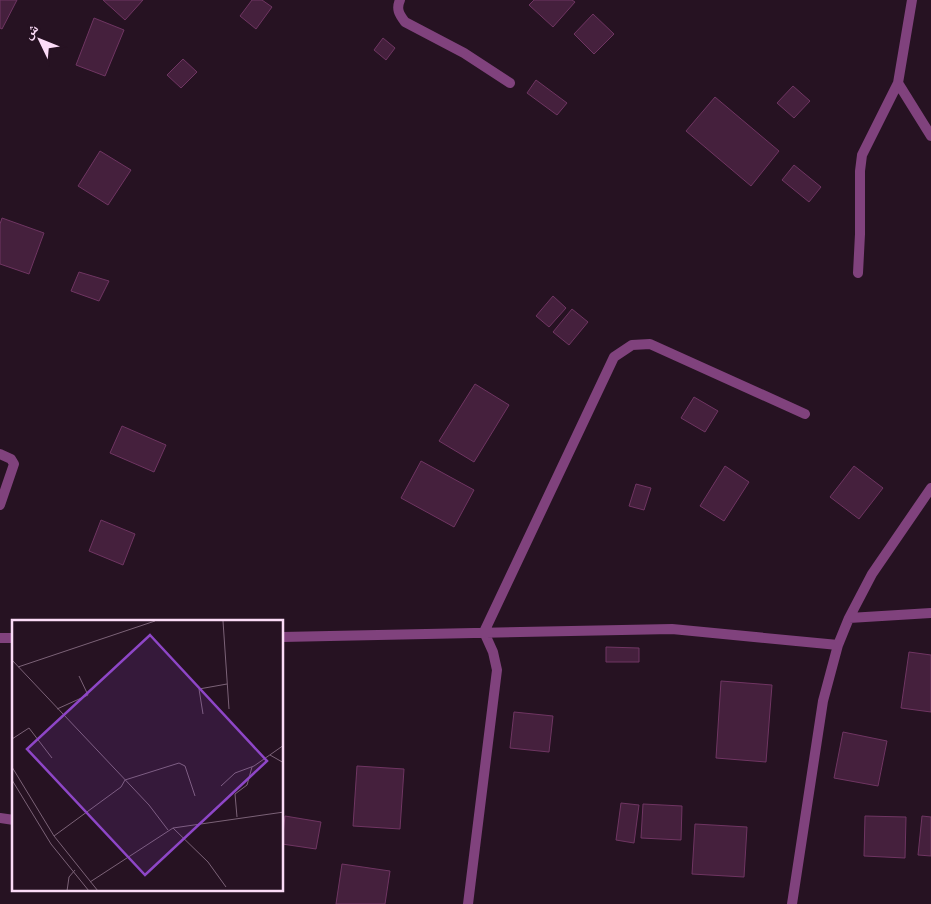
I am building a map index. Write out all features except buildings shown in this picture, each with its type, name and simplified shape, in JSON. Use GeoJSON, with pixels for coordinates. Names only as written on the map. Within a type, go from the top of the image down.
{"type":"FeatureCollection","features":[{"type":"Feature","properties":{"kind":"street"},"geometry":{"type":"LineString","coordinates":[[400,0],[397,6],[404,22],[464,53],[510,83]]}},
{"type":"Feature","properties":{"kind":"street"},"geometry":{"type":"LineString","coordinates":[[858,273],[862,155],[898,83],[912,0]]}},
{"type":"Feature","properties":{"kind":"street"},"geometry":{"type":"LineString","coordinates":[[898,83],[931,136]]}},
{"type":"Feature","properties":{"kind":"street"},"geometry":{"type":"LineString","coordinates":[[468,904],[497,670],[493,652],[484,632],[614,357],[632,345],[650,344],[805,414]]}},
{"type":"Feature","properties":{"kind":"street"},"geometry":{"type":"LineString","coordinates":[[0,454],[12,459],[14,464],[0,504]]}},
{"type":"Feature","properties":{"kind":"street"},"geometry":{"type":"LineString","coordinates":[[792,904],[824,701],[838,645],[849,618],[872,574],[931,488]]}},
{"type":"Feature","properties":{"kind":"street"},"geometry":{"type":"LineString","coordinates":[[849,618],[931,613]]}},
{"type":"Feature","properties":{"kind":"street"},"geometry":{"type":"LineString","coordinates":[[284,637],[672,629],[838,645]]}}]}
